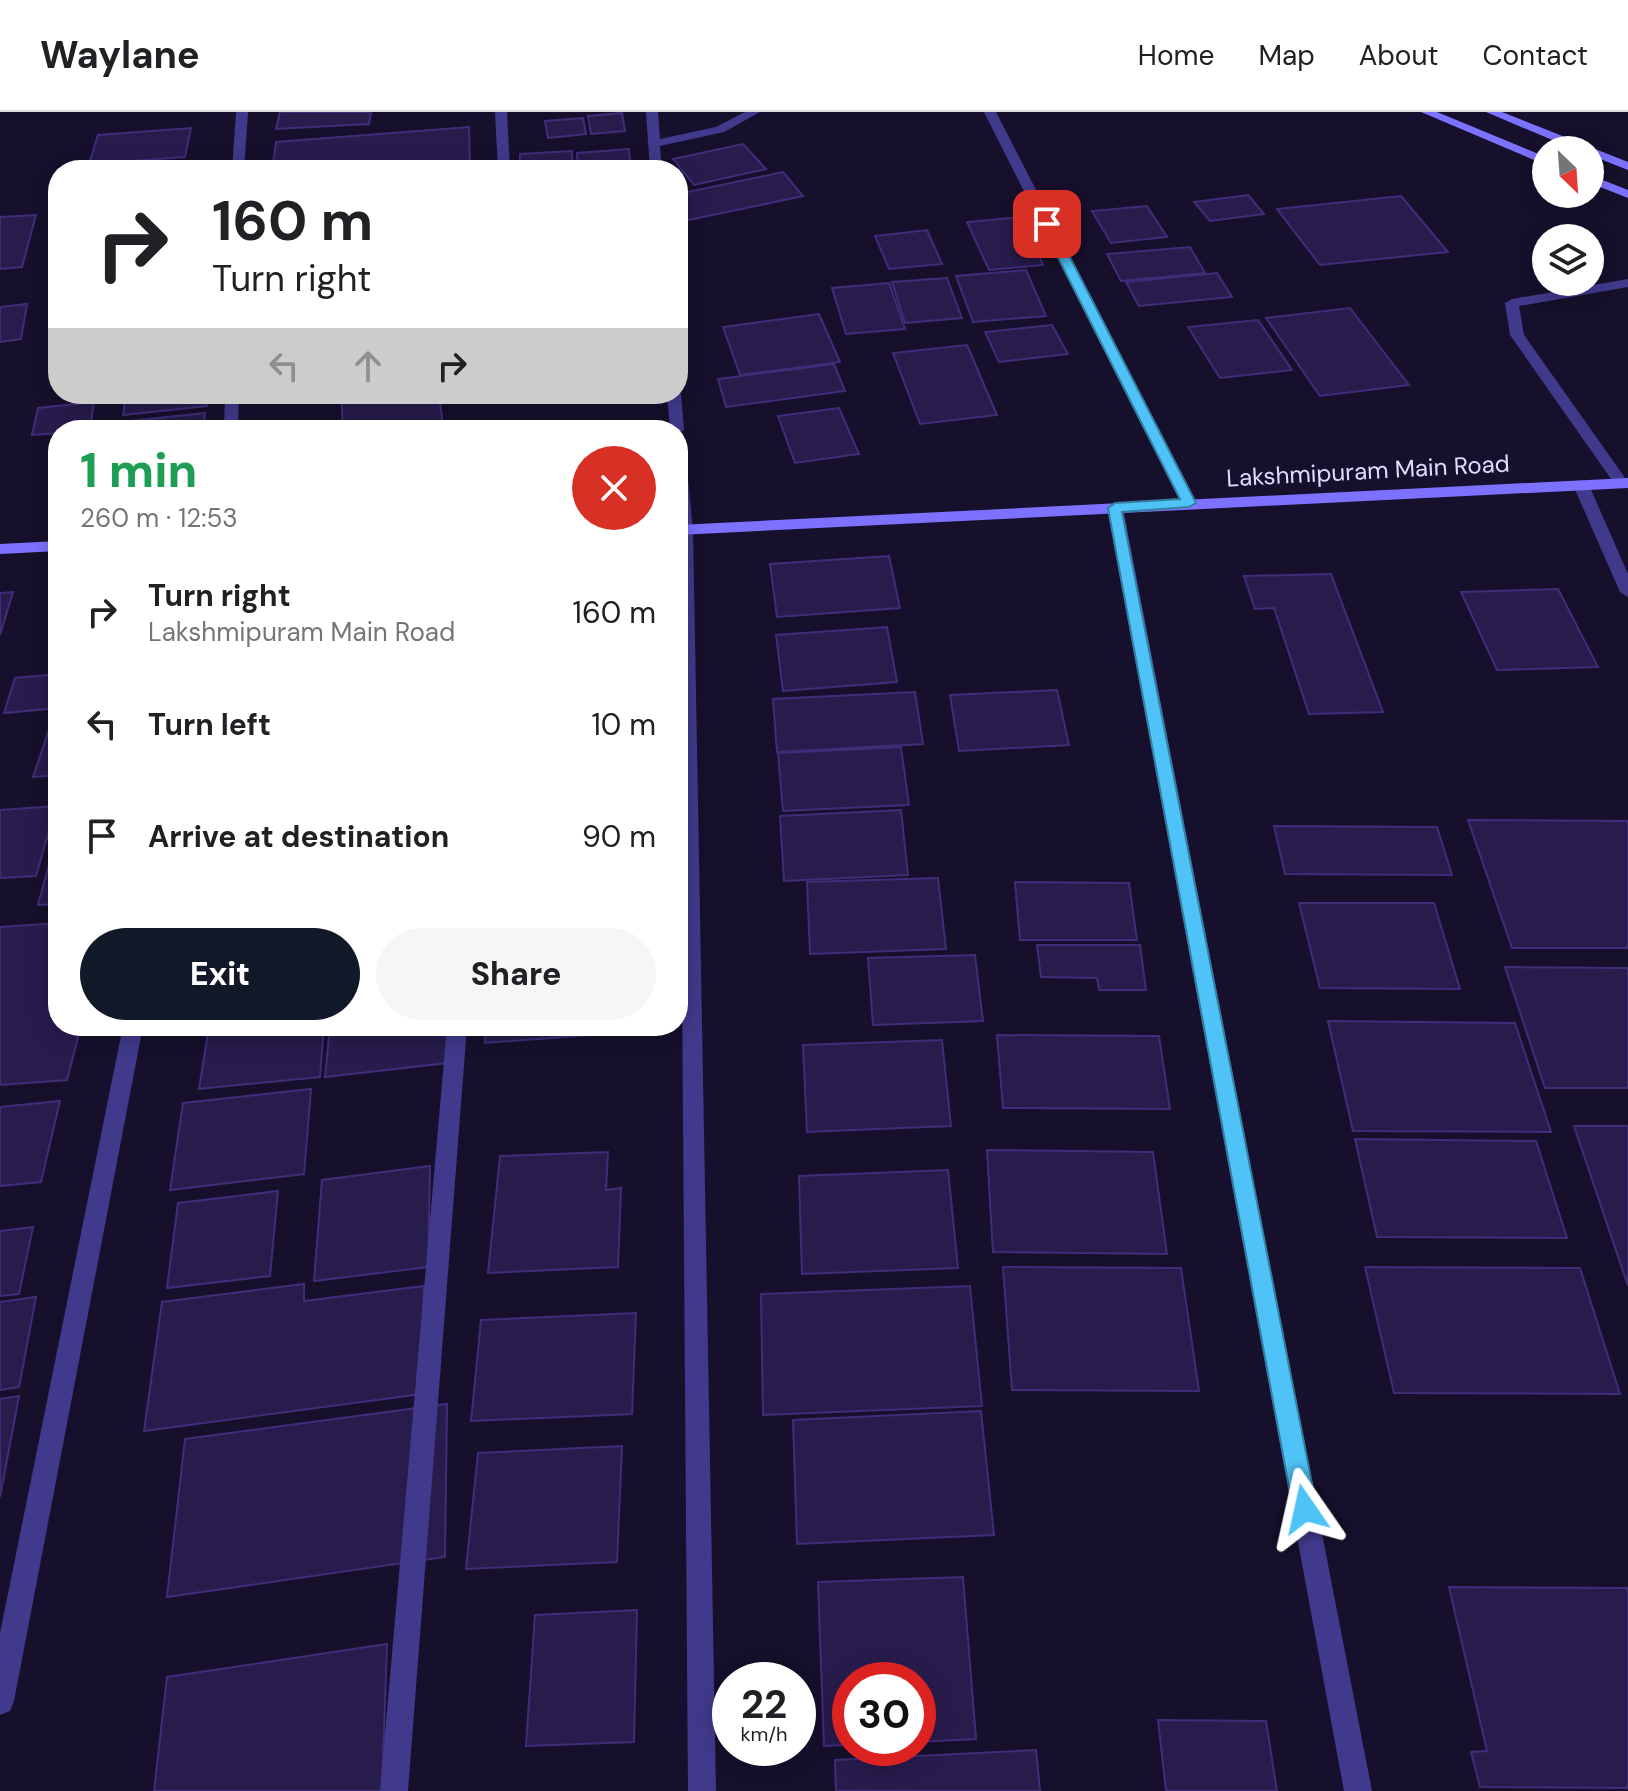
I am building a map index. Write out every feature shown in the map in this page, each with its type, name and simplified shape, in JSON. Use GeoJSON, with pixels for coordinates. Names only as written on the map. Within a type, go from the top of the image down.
{"type":"FeatureCollection","features":[{"type":"Feature","properties":{"kind":"street"},"geometry":{"type":"LineString","coordinates":[[239,160],[242,112]]}},
{"type":"Feature","properties":{"kind":"street"},"geometry":{"type":"LineString","coordinates":[[501,112],[503,160]]}},
{"type":"Feature","properties":{"kind":"street"},"geometry":{"type":"LineString","coordinates":[[652,112],[655,160]]}},
{"type":"Feature","properties":{"kind":"street"},"geometry":{"type":"LineString","coordinates":[[654,144],[720,130],[754,112]]}},
{"type":"Feature","properties":{"kind":"street"},"geometry":{"type":"LineString","coordinates":[[990,112],[1189,503]]}},
{"type":"Feature","properties":{"kind":"street"},"geometry":{"type":"LineString","coordinates":[[1427,112],[1532,155]]}},
{"type":"Feature","properties":{"kind":"street"},"geometry":{"type":"LineString","coordinates":[[1492,112],[1551,136]]}},
{"type":"Feature","properties":{"kind":"street"},"geometry":{"type":"LineString","coordinates":[[1604,157],[1628,166]]}},
{"type":"Feature","properties":{"kind":"street"},"geometry":{"type":"LineString","coordinates":[[1604,185],[1628,194]]}},
{"type":"Feature","properties":{"kind":"street"},"geometry":{"type":"LineString","coordinates":[[1624,483],[1517,335],[1512,303],[1628,283]]}},
{"type":"Feature","properties":{"kind":"street","name":"Lakshmipuram Main Road"},"geometry":{"type":"LineString","coordinates":[[688,530],[1624,483]]}},
{"type":"Feature","properties":{"kind":"street"},"geometry":{"type":"LineString","coordinates":[[1581,485],[1628,592]]}},
{"type":"Feature","properties":{"kind":"street"},"geometry":{"type":"LineString","coordinates":[[1115,508],[1358,1791]]}},
{"type":"Feature","properties":{"kind":"street"},"geometry":{"type":"LineString","coordinates":[[0,549],[48,547]]}},
{"type":"Feature","properties":{"kind":"street"},"geometry":{"type":"LineString","coordinates":[[688,950],[702,1791]]}},
{"type":"Feature","properties":{"kind":"street"},"geometry":{"type":"LineString","coordinates":[[0,1701],[131,1036]]}},
{"type":"Feature","properties":{"kind":"street"},"geometry":{"type":"LineString","coordinates":[[394,1791],[456,1036]]}},
{"type":"Feature","properties":{"kind":"building"},"geometry":{"type":"Polygon","coordinates":[[[280,112],[371,112],[369,124],[276,129],[280,112]]]}},
{"type":"Feature","properties":{"kind":"building"},"geometry":{"type":"Polygon","coordinates":[[[622,113],[625,131],[591,134],[588,116],[622,113]]]}},
{"type":"Feature","properties":{"kind":"building"},"geometry":{"type":"Polygon","coordinates":[[[583,118],[586,134],[548,138],[545,121],[583,118]]]}},
{"type":"Feature","properties":{"kind":"building"},"geometry":{"type":"Polygon","coordinates":[[[469,127],[470,160],[273,160],[276,142],[469,127]]]}},
{"type":"Feature","properties":{"kind":"building"},"geometry":{"type":"Polygon","coordinates":[[[191,128],[185,157],[90,160],[98,135],[191,128]]]}},
{"type":"Feature","properties":{"kind":"building"},"geometry":{"type":"Polygon","coordinates":[[[743,144],[766,169],[694,185],[688,178],[688,160],[673,159],[743,144]]]}},
{"type":"Feature","properties":{"kind":"building"},"geometry":{"type":"Polygon","coordinates":[[[629,149],[630,160],[577,160],[577,153],[629,149]]]}},
{"type":"Feature","properties":{"kind":"building"},"geometry":{"type":"Polygon","coordinates":[[[572,151],[572,160],[520,160],[520,154],[572,151]]]}},
{"type":"Feature","properties":{"kind":"building"},"geometry":{"type":"Polygon","coordinates":[[[783,172],[803,196],[689,220],[688,192],[783,172]]]}},
{"type":"Feature","properties":{"kind":"building"},"geometry":{"type":"Polygon","coordinates":[[[1248,195],[1264,214],[1210,221],[1194,202],[1248,195]]]}},
{"type":"Feature","properties":{"kind":"building"},"geometry":{"type":"Polygon","coordinates":[[[1401,196],[1448,252],[1320,265],[1277,209],[1401,196]]]}},
{"type":"Feature","properties":{"kind":"building"},"geometry":{"type":"Polygon","coordinates":[[[1147,206],[1167,237],[1111,243],[1092,211],[1147,206]]]}},
{"type":"Feature","properties":{"kind":"building"},"geometry":{"type":"Polygon","coordinates":[[[36,215],[22,267],[0,269],[0,217],[36,215]]]}},
{"type":"Feature","properties":{"kind":"building"},"geometry":{"type":"Polygon","coordinates":[[[1020,217],[1043,265],[989,270],[967,222],[1020,217]]]}},
{"type":"Feature","properties":{"kind":"building"},"geometry":{"type":"Polygon","coordinates":[[[927,230],[942,264],[889,269],[875,236],[927,230]]]}},
{"type":"Feature","properties":{"kind":"building"},"geometry":{"type":"Polygon","coordinates":[[[1190,247],[1205,273],[1121,281],[1107,254],[1190,247]]]}},
{"type":"Feature","properties":{"kind":"building"},"geometry":{"type":"Polygon","coordinates":[[[1026,270],[1046,316],[973,322],[956,276],[1026,270]]]}},
{"type":"Feature","properties":{"kind":"building"},"geometry":{"type":"Polygon","coordinates":[[[1217,273],[1232,297],[1139,306],[1126,282],[1217,273]]]}},
{"type":"Feature","properties":{"kind":"building"},"geometry":{"type":"Polygon","coordinates":[[[947,278],[962,318],[905,323],[892,282],[947,278]]]}},
{"type":"Feature","properties":{"kind":"building"},"geometry":{"type":"Polygon","coordinates":[[[889,283],[905,329],[846,334],[832,288],[889,283]]]}},
{"type":"Feature","properties":{"kind":"building"},"geometry":{"type":"Polygon","coordinates":[[[27,304],[21,339],[0,342],[0,307],[27,304]]]}},
{"type":"Feature","properties":{"kind":"building"},"geometry":{"type":"Polygon","coordinates":[[[1350,308],[1409,385],[1320,396],[1266,318],[1350,308]]]}},
{"type":"Feature","properties":{"kind":"building"},"geometry":{"type":"Polygon","coordinates":[[[819,314],[840,362],[740,375],[723,327],[819,314]]]}},
{"type":"Feature","properties":{"kind":"building"},"geometry":{"type":"Polygon","coordinates":[[[1258,320],[1292,370],[1220,378],[1188,327],[1258,320]]]}},
{"type":"Feature","properties":{"kind":"building"},"geometry":{"type":"Polygon","coordinates":[[[1052,325],[1068,354],[999,362],[985,332],[1052,325]]]}},
{"type":"Feature","properties":{"kind":"building"},"geometry":{"type":"Polygon","coordinates":[[[967,345],[997,415],[920,424],[893,353],[967,345]]]}},
{"type":"Feature","properties":{"kind":"building"},"geometry":{"type":"Polygon","coordinates":[[[834,364],[845,391],[726,407],[718,379],[834,364]]]}},
{"type":"Feature","properties":{"kind":"building"},"geometry":{"type":"Polygon","coordinates":[[[94,404],[91,420],[48,420],[48,434],[32,435],[38,408],[94,404]]]}},
{"type":"Feature","properties":{"kind":"building"},"geometry":{"type":"Polygon","coordinates":[[[125,404],[207,404],[207,406],[123,415],[125,404]]]}},
{"type":"Feature","properties":{"kind":"building"},"geometry":{"type":"Polygon","coordinates":[[[342,404],[440,404],[442,420],[342,420],[342,404]]]}},
{"type":"Feature","properties":{"kind":"building"},"geometry":{"type":"Polygon","coordinates":[[[839,408],[859,454],[795,463],[778,416],[839,408]]]}},
{"type":"Feature","properties":{"kind":"building"},"geometry":{"type":"Polygon","coordinates":[[[205,413],[204,420],[140,420],[205,413]]]}},
{"type":"Feature","properties":{"kind":"building"},"geometry":{"type":"Polygon","coordinates":[[[889,556],[900,608],[777,617],[770,564],[889,556]]]}},
{"type":"Feature","properties":{"kind":"building"},"geometry":{"type":"Polygon","coordinates":[[[1331,574],[1383,712],[1309,714],[1274,608],[1255,609],[1244,576],[1331,574]]]}},
{"type":"Feature","properties":{"kind":"building"},"geometry":{"type":"Polygon","coordinates":[[[1558,589],[1598,667],[1497,670],[1461,592],[1558,589]]]}},
{"type":"Feature","properties":{"kind":"building"},"geometry":{"type":"Polygon","coordinates":[[[13,592],[0,635],[0,593],[13,592]]]}},
{"type":"Feature","properties":{"kind":"building"},"geometry":{"type":"Polygon","coordinates":[[[887,627],[897,682],[783,691],[776,635],[887,627]]]}},
{"type":"Feature","properties":{"kind":"building"},"geometry":{"type":"Polygon","coordinates":[[[48,675],[48,709],[4,713],[15,678],[48,675]]]}},
{"type":"Feature","properties":{"kind":"building"},"geometry":{"type":"Polygon","coordinates":[[[1057,690],[1069,745],[959,751],[950,695],[1057,690]]]}},
{"type":"Feature","properties":{"kind":"building"},"geometry":{"type":"Polygon","coordinates":[[[915,692],[923,744],[777,752],[773,699],[915,692]]]}},
{"type":"Feature","properties":{"kind":"building"},"geometry":{"type":"Polygon","coordinates":[[[48,733],[48,776],[33,777],[48,733]]]}},
{"type":"Feature","properties":{"kind":"building"},"geometry":{"type":"Polygon","coordinates":[[[901,747],[909,805],[783,811],[778,753],[901,747]]]}},
{"type":"Feature","properties":{"kind":"building"},"geometry":{"type":"Polygon","coordinates":[[[48,807],[48,834],[36,876],[0,878],[0,810],[48,807]]]}},
{"type":"Feature","properties":{"kind":"building"},"geometry":{"type":"Polygon","coordinates":[[[901,810],[908,875],[784,881],[780,816],[901,810]]]}},
{"type":"Feature","properties":{"kind":"building"},"geometry":{"type":"Polygon","coordinates":[[[1468,820],[1628,821],[1628,948],[1512,948],[1468,820]]]}},
{"type":"Feature","properties":{"kind":"building"},"geometry":{"type":"Polygon","coordinates":[[[1274,826],[1437,827],[1452,875],[1285,874],[1274,826]]]}},
{"type":"Feature","properties":{"kind":"building"},"geometry":{"type":"Polygon","coordinates":[[[48,868],[48,904],[38,905],[48,868]]]}},
{"type":"Feature","properties":{"kind":"building"},"geometry":{"type":"Polygon","coordinates":[[[938,878],[946,949],[810,954],[807,882],[938,878]]]}},
{"type":"Feature","properties":{"kind":"building"},"geometry":{"type":"Polygon","coordinates":[[[1015,882],[1129,883],[1137,940],[1020,940],[1015,882]]]}},
{"type":"Feature","properties":{"kind":"building"},"geometry":{"type":"Polygon","coordinates":[[[1299,903],[1434,903],[1460,989],[1320,988],[1299,903]]]}},
{"type":"Feature","properties":{"kind":"building"},"geometry":{"type":"Polygon","coordinates":[[[48,924],[48,1036],[78,1036],[67,1080],[0,1085],[0,927],[48,924]]]}},
{"type":"Feature","properties":{"kind":"building"},"geometry":{"type":"Polygon","coordinates":[[[1037,945],[1140,945],[1146,990],[1099,990],[1097,978],[1041,977],[1037,945]]]}},
{"type":"Feature","properties":{"kind":"building"},"geometry":{"type":"Polygon","coordinates":[[[975,955],[983,1021],[873,1025],[868,958],[975,955]]]}},
{"type":"Feature","properties":{"kind":"building"},"geometry":{"type":"Polygon","coordinates":[[[1505,967],[1628,968],[1628,1088],[1545,1088],[1505,967]]]}},
{"type":"Feature","properties":{"kind":"building"},"geometry":{"type":"Polygon","coordinates":[[[1328,1021],[1515,1023],[1551,1132],[1353,1131],[1328,1021]]]}},
{"type":"Feature","properties":{"kind":"building"},"geometry":{"type":"Polygon","coordinates":[[[997,1035],[1159,1036],[1170,1109],[1003,1108],[997,1035]]]}},
{"type":"Feature","properties":{"kind":"building"},"geometry":{"type":"Polygon","coordinates":[[[207,1036],[323,1036],[320,1077],[199,1089],[207,1036]]]}},
{"type":"Feature","properties":{"kind":"building"},"geometry":{"type":"Polygon","coordinates":[[[329,1036],[448,1036],[447,1063],[325,1077],[329,1036]]]}},
{"type":"Feature","properties":{"kind":"building"},"geometry":{"type":"Polygon","coordinates":[[[485,1036],[577,1036],[485,1043],[485,1036]]]}},
{"type":"Feature","properties":{"kind":"building"},"geometry":{"type":"Polygon","coordinates":[[[942,1040],[951,1126],[807,1132],[803,1045],[942,1040]]]}},
{"type":"Feature","properties":{"kind":"building"},"geometry":{"type":"Polygon","coordinates":[[[311,1089],[304,1174],[170,1190],[183,1103],[311,1089]]]}},
{"type":"Feature","properties":{"kind":"building"},"geometry":{"type":"Polygon","coordinates":[[[60,1101],[41,1182],[0,1186],[0,1107],[60,1101]]]}},
{"type":"Feature","properties":{"kind":"building"},"geometry":{"type":"Polygon","coordinates":[[[1574,1126],[1628,1126],[1628,1286],[1574,1126]]]}},
{"type":"Feature","properties":{"kind":"building"},"geometry":{"type":"Polygon","coordinates":[[[1355,1139],[1536,1141],[1567,1238],[1377,1237],[1355,1139]]]}},
{"type":"Feature","properties":{"kind":"building"},"geometry":{"type":"Polygon","coordinates":[[[987,1150],[1153,1152],[1167,1254],[993,1252],[987,1150]]]}},
{"type":"Feature","properties":{"kind":"building"},"geometry":{"type":"Polygon","coordinates":[[[608,1152],[606,1190],[621,1188],[618,1267],[488,1273],[500,1156],[608,1152]]]}},
{"type":"Feature","properties":{"kind":"building"},"geometry":{"type":"Polygon","coordinates":[[[430,1166],[428,1267],[314,1281],[322,1180],[430,1166]]]}},
{"type":"Feature","properties":{"kind":"building"},"geometry":{"type":"Polygon","coordinates":[[[948,1170],[958,1268],[802,1274],[799,1176],[948,1170]]]}},
{"type":"Feature","properties":{"kind":"building"},"geometry":{"type":"Polygon","coordinates":[[[278,1191],[270,1276],[167,1288],[178,1203],[278,1191]]]}},
{"type":"Feature","properties":{"kind":"building"},"geometry":{"type":"Polygon","coordinates":[[[33,1227],[19,1294],[0,1296],[0,1231],[33,1227]]]}},
{"type":"Feature","properties":{"kind":"building"},"geometry":{"type":"Polygon","coordinates":[[[1003,1267],[1181,1268],[1199,1391],[1012,1390],[1003,1267]]]}},
{"type":"Feature","properties":{"kind":"building"},"geometry":{"type":"Polygon","coordinates":[[[1365,1267],[1580,1268],[1620,1394],[1394,1393],[1365,1267]]]}},
{"type":"Feature","properties":{"kind":"building"},"geometry":{"type":"Polygon","coordinates":[[[304,1284],[304,1301],[424,1286],[421,1394],[144,1431],[162,1302],[304,1284]]]}},
{"type":"Feature","properties":{"kind":"building"},"geometry":{"type":"Polygon","coordinates":[[[970,1286],[982,1406],[763,1415],[761,1294],[970,1286]]]}},
{"type":"Feature","properties":{"kind":"building"},"geometry":{"type":"Polygon","coordinates":[[[36,1297],[19,1387],[0,1390],[0,1302],[36,1297]]]}},
{"type":"Feature","properties":{"kind":"building"},"geometry":{"type":"Polygon","coordinates":[[[636,1313],[632,1414],[471,1421],[481,1320],[636,1313]]]}},
{"type":"Feature","properties":{"kind":"building"},"geometry":{"type":"Polygon","coordinates":[[[19,1396],[0,1497],[0,1399],[19,1396]]]}},
{"type":"Feature","properties":{"kind":"building"},"geometry":{"type":"Polygon","coordinates":[[[447,1404],[445,1557],[167,1597],[185,1439],[447,1404]]]}},
{"type":"Feature","properties":{"kind":"building"},"geometry":{"type":"Polygon","coordinates":[[[981,1411],[994,1535],[797,1544],[793,1420],[981,1411]]]}},
{"type":"Feature","properties":{"kind":"building"},"geometry":{"type":"Polygon","coordinates":[[[622,1446],[617,1562],[466,1569],[478,1453],[622,1446]]]}},
{"type":"Feature","properties":{"kind":"building"},"geometry":{"type":"Polygon","coordinates":[[[963,1577],[976,1739],[936,1741],[936,1662],[832,1662],[832,1746],[824,1746],[818,1582],[963,1577]]]}},
{"type":"Feature","properties":{"kind":"building"},"geometry":{"type":"Polygon","coordinates":[[[1449,1587],[1628,1588],[1628,1788],[1480,1787],[1471,1752],[1487,1751],[1449,1587]]]}},
{"type":"Feature","properties":{"kind":"building"},"geometry":{"type":"Polygon","coordinates":[[[637,1610],[634,1742],[526,1746],[535,1615],[637,1610]]]}},
{"type":"Feature","properties":{"kind":"building"},"geometry":{"type":"Polygon","coordinates":[[[387,1644],[382,1791],[154,1791],[167,1677],[387,1644]]]}},
{"type":"Feature","properties":{"kind":"building"},"geometry":{"type":"Polygon","coordinates":[[[1158,1720],[1266,1721],[1277,1791],[1166,1791],[1158,1720]]]}},
{"type":"Feature","properties":{"kind":"building"},"geometry":{"type":"Polygon","coordinates":[[[1036,1750],[1040,1791],[836,1791],[835,1766],[936,1766],[936,1755],[1036,1750]]]}},
{"type":"Feature","properties":{"kind":"route"},"geometry":{"type":"LineString","coordinates":[[1047,224],[1189,503],[1115,508],[1305,1509]]}}]}
